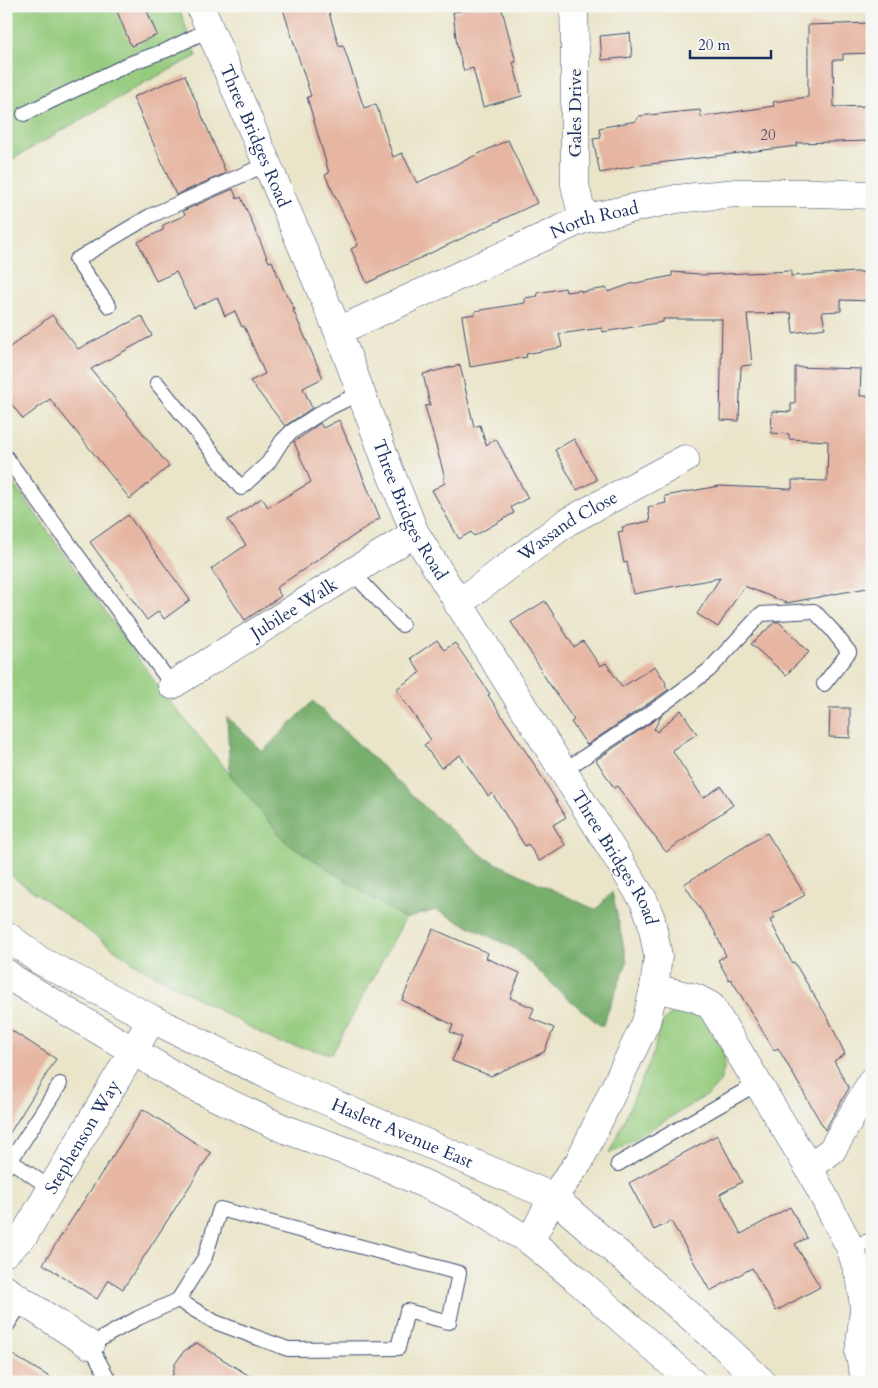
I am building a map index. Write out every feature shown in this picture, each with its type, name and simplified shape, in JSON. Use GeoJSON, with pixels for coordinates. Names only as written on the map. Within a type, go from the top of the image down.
{"type":"FeatureCollection","features":[{"type":"Feature","properties":{"kind":"street","name":"Gales Drive"},"geometry":{"type":"LineString","coordinates":[[574,6],[575,185],[583,219]]}},
{"type":"Feature","properties":{"kind":"street","name":"Three Bridges Road"},"geometry":{"type":"LineString","coordinates":[[205,18],[338,331],[360,394],[415,533],[644,901],[651,920],[658,956],[654,988],[646,1022],[579,1162],[553,1196],[530,1241]]}},
{"type":"Feature","properties":{"kind":"street","name":"North Road"},"geometry":{"type":"LineString","coordinates":[[338,331],[583,219],[676,199],[736,193],[872,195]]}},
{"type":"Feature","properties":{"kind":"street","name":"Wassand Close"},"geometry":{"type":"LineString","coordinates":[[458,604],[567,522],[685,459]]}},
{"type":"Feature","properties":{"kind":"street","name":"Jubilee Walk"},"geometry":{"type":"LineString","coordinates":[[172,685],[415,533]]}},
{"type":"Feature","properties":{"kind":"street","name":"Haslett Avenue East"},"geometry":{"type":"LineString","coordinates":[[6,935],[39,960],[280,1081],[553,1196],[723,1345],[762,1382]]}},
{"type":"Feature","properties":{"kind":"street","name":"Haslett Avenue East"},"geometry":{"type":"LineString","coordinates":[[6,973],[132,1052],[190,1085],[282,1128],[376,1162],[462,1201],[530,1241],[574,1277],[692,1382]]}},
{"type":"Feature","properties":{"kind":"street"},"geometry":{"type":"LineString","coordinates":[[654,988],[696,998],[711,1006],[809,1168],[861,1244],[864,1309],[859,1353],[866,1382]]}},
{"type":"Feature","properties":{"kind":"street","name":"Stephenson Way"},"geometry":{"type":"LineString","coordinates":[[6,1252],[24,1235],[152,1018]]}},
{"type":"Feature","properties":{"kind":"street"},"geometry":{"type":"LineString","coordinates":[[809,1168],[832,1150],[872,1081]]}},
{"type":"Feature","properties":{"kind":"street"},"geometry":{"type":"LineString","coordinates":[[14,1296],[90,1345]]}},
{"type":"Feature","properties":{"kind":"lane"},"geometry":{"type":"LineString","coordinates":[[24,114],[131,63],[167,50],[205,18]]}},
{"type":"Feature","properties":{"kind":"lane"},"geometry":{"type":"LineString","coordinates":[[109,306],[76,260],[150,216],[267,164]]}},
{"type":"Feature","properties":{"kind":"lane"},"geometry":{"type":"LineString","coordinates":[[157,383],[241,488],[268,463],[282,441],[291,432],[325,410],[360,394]]}},
{"type":"Feature","properties":{"kind":"lane"},"geometry":{"type":"LineString","coordinates":[[6,457],[172,685]]}},
{"type":"Feature","properties":{"kind":"lane"},"geometry":{"type":"LineString","coordinates":[[353,573],[402,625]]}},
{"type":"Feature","properties":{"kind":"lane"},"geometry":{"type":"LineString","coordinates":[[563,771],[665,703],[709,670],[738,641],[760,614],[814,611],[832,630],[849,652],[824,684]]}},
{"type":"Feature","properties":{"kind":"lane"},"geometry":{"type":"LineString","coordinates":[[618,1164],[758,1083]]}},
{"type":"Feature","properties":{"kind":"lane"},"geometry":{"type":"LineString","coordinates":[[50,1188],[8,1164],[60,1084]]}},
{"type":"Feature","properties":{"kind":"lane"},"geometry":{"type":"LineString","coordinates":[[110,1382],[90,1345],[138,1318],[178,1300],[204,1257],[220,1209],[459,1273],[448,1322],[407,1311],[398,1348],[288,1349],[215,1322],[178,1300]]}},
{"type":"Feature","properties":{"kind":"lane"},"geometry":{"type":"LineString","coordinates":[[6,1327],[14,1296]]}},
{"type":"Feature","properties":{"kind":"green space"},"geometry":{"type":"Polygon","coordinates":[[[6,6],[178,6],[197,56],[142,84],[6,163],[6,6]]]}},
{"type":"Feature","properties":{"kind":"green space"},"geometry":{"type":"Polygon","coordinates":[[[6,472],[163,693],[285,841],[405,919],[332,1054],[277,1042],[135,964],[6,872],[6,472]]]}},
{"type":"Feature","properties":{"kind":"green space"},"geometry":{"type":"Polygon","coordinates":[[[313,701],[434,816],[487,859],[596,910],[612,892],[627,962],[602,1027],[564,995],[515,949],[436,910],[405,919],[285,841],[230,774],[227,717],[263,751],[313,701]]]}},
{"type":"Feature","properties":{"kind":"green space"},"geometry":{"type":"Polygon","coordinates":[[[686,1011],[697,1013],[705,1020],[724,1052],[725,1066],[720,1082],[709,1094],[609,1154],[654,1052],[658,1033],[663,1022],[671,1014],[686,1011]]]}},
{"type":"Feature","properties":{"kind":"building"},"geometry":{"type":"Polygon","coordinates":[[[115,6],[145,6],[157,35],[131,46],[115,6]]]}},
{"type":"Feature","properties":{"kind":"building"},"geometry":{"type":"Polygon","coordinates":[[[282,6],[327,6],[339,46],[343,45],[364,108],[376,104],[393,157],[402,153],[417,183],[508,140],[537,203],[367,283],[351,249],[358,245],[325,175],[329,173],[307,97],[311,96],[282,6]]]}},
{"type":"Feature","properties":{"kind":"building"},"geometry":{"type":"Polygon","coordinates":[[[460,6],[501,6],[516,62],[513,62],[522,96],[483,107],[473,68],[464,71],[457,46],[453,12],[461,11],[460,6]]]}},
{"type":"Feature","properties":{"kind":"building"},"geometry":{"type":"Polygon","coordinates":[[[872,23],[872,53],[843,54],[843,60],[833,60],[834,107],[869,106],[870,141],[797,143],[797,146],[634,166],[600,173],[593,139],[601,138],[599,128],[636,121],[639,116],[700,110],[701,117],[774,106],[773,102],[808,97],[808,25],[872,23]]]}},
{"type":"Feature","properties":{"kind":"building"},"geometry":{"type":"Polygon","coordinates":[[[630,33],[632,57],[602,60],[600,36],[630,33]]]}},
{"type":"Feature","properties":{"kind":"building"},"geometry":{"type":"Polygon","coordinates":[[[185,75],[226,173],[176,195],[133,97],[185,75]]]}},
{"type":"Feature","properties":{"kind":"building"},"geometry":{"type":"Polygon","coordinates":[[[233,189],[237,199],[241,197],[269,262],[272,261],[295,310],[293,310],[323,378],[303,388],[312,408],[285,426],[250,381],[265,374],[244,326],[242,327],[235,311],[225,316],[217,297],[194,308],[176,272],[156,281],[138,242],[163,230],[163,225],[185,215],[183,211],[233,189]]]}},
{"type":"Feature","properties":{"kind":"building"},"geometry":{"type":"Polygon","coordinates":[[[791,271],[791,276],[856,272],[872,273],[872,301],[841,300],[841,311],[822,312],[825,328],[793,333],[791,313],[747,314],[752,365],[741,366],[739,421],[720,420],[722,319],[663,319],[663,322],[603,332],[602,328],[559,334],[562,347],[526,354],[527,357],[470,367],[462,316],[475,314],[475,311],[525,303],[525,298],[538,296],[537,293],[565,288],[566,292],[581,290],[581,292],[607,288],[608,292],[631,284],[672,276],[672,272],[701,275],[791,271]]]}},
{"type":"Feature","properties":{"kind":"building"},"geometry":{"type":"Polygon","coordinates":[[[52,315],[78,349],[142,316],[152,336],[91,369],[169,466],[130,499],[50,399],[23,419],[6,397],[6,350],[52,315]]]}},
{"type":"Feature","properties":{"kind":"building"},"geometry":{"type":"Polygon","coordinates":[[[460,365],[474,427],[480,425],[486,445],[496,439],[528,498],[511,507],[514,513],[474,536],[471,532],[459,539],[432,490],[445,483],[443,479],[445,478],[425,406],[430,405],[423,374],[460,365]]]}},
{"type":"Feature","properties":{"kind":"building"},"geometry":{"type":"Polygon","coordinates":[[[795,367],[861,369],[860,396],[872,396],[872,587],[787,603],[744,586],[718,627],[697,614],[720,578],[633,594],[627,562],[624,563],[618,532],[623,531],[622,527],[650,521],[648,507],[666,503],[665,496],[719,486],[792,489],[792,480],[827,481],[828,441],[789,439],[789,434],[771,433],[772,411],[791,412],[791,404],[795,404],[795,367]]]}},
{"type":"Feature","properties":{"kind":"building"},"geometry":{"type":"Polygon","coordinates":[[[339,420],[380,518],[276,588],[281,596],[245,620],[211,569],[246,545],[228,520],[262,498],[268,507],[311,482],[294,442],[320,423],[323,428],[339,420]]]}},
{"type":"Feature","properties":{"kind":"building"},"geometry":{"type":"Polygon","coordinates":[[[574,439],[597,480],[577,490],[555,450],[574,439]]]}},
{"type":"Feature","properties":{"kind":"building"},"geometry":{"type":"Polygon","coordinates":[[[128,515],[190,600],[164,619],[159,611],[147,620],[90,542],[128,515]]]}},
{"type":"Feature","properties":{"kind":"building"},"geometry":{"type":"Polygon","coordinates":[[[545,601],[574,647],[583,641],[600,666],[606,663],[622,687],[655,666],[666,683],[668,690],[587,745],[571,722],[574,720],[540,670],[511,622],[545,601]]]}},
{"type":"Feature","properties":{"kind":"building"},"geometry":{"type":"Polygon","coordinates":[[[775,622],[779,622],[809,652],[786,675],[751,644],[775,622]]]}},
{"type":"Feature","properties":{"kind":"building"},"geometry":{"type":"Polygon","coordinates":[[[437,640],[444,650],[455,643],[490,694],[488,695],[534,764],[566,817],[553,825],[565,845],[539,861],[528,844],[525,846],[492,793],[488,796],[460,755],[441,768],[424,745],[431,740],[396,689],[420,673],[411,658],[437,640]]]}},
{"type":"Feature","properties":{"kind":"building"},"geometry":{"type":"Polygon","coordinates":[[[830,708],[850,708],[850,738],[829,737],[830,708]]]}},
{"type":"Feature","properties":{"kind":"building"},"geometry":{"type":"Polygon","coordinates":[[[681,710],[697,734],[672,750],[703,798],[721,786],[733,805],[666,852],[617,786],[614,788],[596,760],[662,715],[654,729],[657,732],[681,710]]]}},
{"type":"Feature","properties":{"kind":"building"},"geometry":{"type":"Polygon","coordinates":[[[767,833],[805,895],[772,914],[775,918],[770,920],[792,963],[794,962],[829,1020],[845,1054],[834,1061],[849,1088],[825,1130],[778,1048],[774,1050],[731,979],[729,980],[718,960],[726,956],[714,930],[684,884],[767,833]]]}},
{"type":"Feature","properties":{"kind":"building"},"geometry":{"type":"Polygon","coordinates":[[[433,929],[488,953],[486,958],[520,973],[510,998],[534,1008],[530,1018],[554,1028],[544,1052],[491,1076],[452,1061],[462,1037],[450,1032],[453,1025],[402,1000],[433,929]]]}},
{"type":"Feature","properties":{"kind":"building"},"geometry":{"type":"Polygon","coordinates":[[[6,1027],[56,1059],[6,1139],[6,1027]]]}},
{"type":"Feature","properties":{"kind":"building"},"geometry":{"type":"Polygon","coordinates":[[[143,1109],[211,1153],[123,1289],[109,1280],[97,1299],[43,1264],[143,1109]]]}},
{"type":"Feature","properties":{"kind":"building"},"geometry":{"type":"Polygon","coordinates":[[[717,1135],[742,1182],[720,1194],[741,1234],[790,1207],[807,1238],[795,1244],[820,1287],[776,1311],[752,1268],[710,1291],[671,1221],[654,1230],[629,1183],[717,1135]]]}},
{"type":"Feature","properties":{"kind":"building"},"geometry":{"type":"Polygon","coordinates":[[[197,1343],[259,1382],[171,1382],[175,1364],[184,1351],[197,1343]]]}},
{"type":"Feature","properties":{"kind":"building"},"geometry":{"type":"Polygon","coordinates":[[[6,1351],[58,1382],[6,1382],[6,1351]]]}}]}
